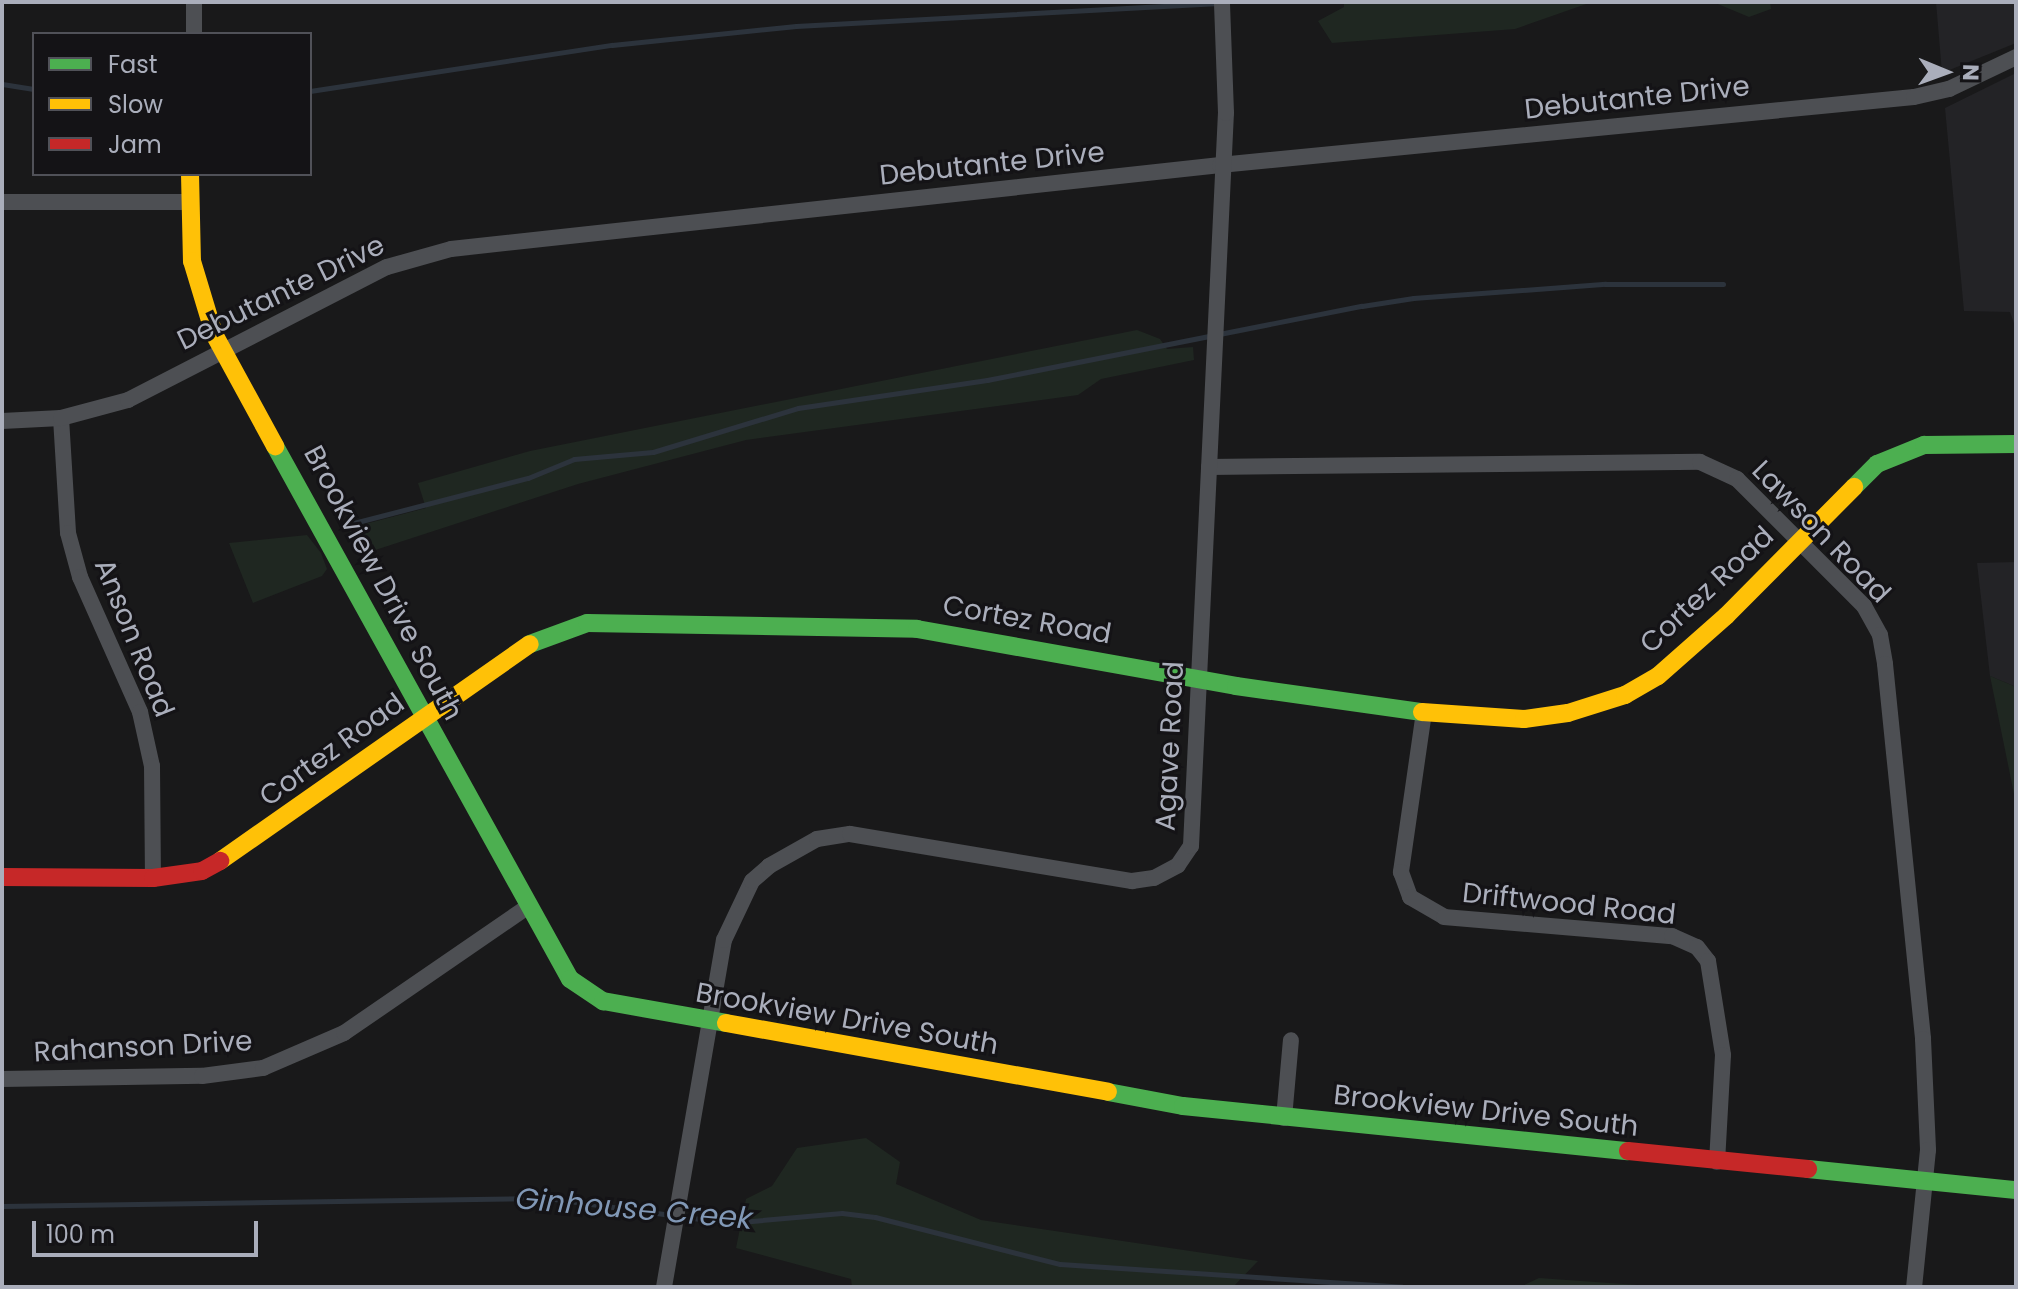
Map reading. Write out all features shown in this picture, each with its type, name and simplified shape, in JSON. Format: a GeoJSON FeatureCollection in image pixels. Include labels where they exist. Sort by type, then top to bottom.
{"type":"FeatureCollection","features":[{"type":"Feature","properties":{"kind":"street"},"geometry":{"type":"LineString","coordinates":[[194,2],[194,32]]}},
{"type":"Feature","properties":{"kind":"street","name":"Agave Road"},"geometry":{"type":"LineString","coordinates":[[664,1287],[724,940],[752,881],[788,852],[817,839],[850,834],[1132,881],[1154,878],[1178,865],[1191,846],[1196,822],[1220,165],[1226,113],[1222,2]]}},
{"type":"Feature","properties":{"kind":"street","name":"Debutante Drive"},"geometry":{"type":"LineString","coordinates":[[2,421],[61,418],[128,400],[387,267],[451,249],[1220,165],[1914,97],[1949,89],[2016,57]]}},
{"type":"Feature","properties":{"kind":"street","name":"Brookview Drive South"},"geometry":{"type":"LineString","coordinates":[[190,176],[189,202],[198,292],[205,316],[527,907],[570,979],[592,994],[708,1023],[1183,1106],[2016,1190]]}},
{"type":"Feature","properties":{"kind":"street"},"geometry":{"type":"LineString","coordinates":[[2,202],[189,202]]}},
{"type":"Feature","properties":{"kind":"street","name":"Anson Road"},"geometry":{"type":"LineString","coordinates":[[61,418],[68,533],[80,577],[140,712],[152,766],[153,878]]}},
{"type":"Feature","properties":{"kind":"street","name":"Cortez Road"},"geometry":{"type":"LineString","coordinates":[[2,877],[153,878],[202,871],[228,857],[554,632],[612,621],[917,629],[1424,712],[1524,719],[1568,713],[1625,695],[1698,643],[1800,542],[1850,487],[1898,453],[1924,445],[2016,444]]}},
{"type":"Feature","properties":{"kind":"street","name":"Lawson Road"},"geometry":{"type":"LineString","coordinates":[[1209,467],[1700,462],[1737,479],[1864,606],[1880,635],[1929,1114],[1914,1287]]}},
{"type":"Feature","properties":{"kind":"street","name":"Driftwood Road"},"geometry":{"type":"LineString","coordinates":[[1424,712],[1401,872],[1410,897],[1444,917],[1672,936],[1697,947],[1708,961],[1723,1055],[1717,1162]]}},
{"type":"Feature","properties":{"kind":"street","name":"Rahanson Drive"},"geometry":{"type":"LineString","coordinates":[[2,1079],[202,1076],[263,1068],[344,1033],[527,907]]}},
{"type":"Feature","properties":{"kind":"street"},"geometry":{"type":"LineString","coordinates":[[1284,1118],[1291,1040]]}},
{"type":"Feature","properties":{"kind":"shaded area"},"geometry":{"type":"Polygon","coordinates":[[[1344,2],[1592,2],[1515,29],[1332,43],[1318,21],[1344,7],[1344,2]]]}},
{"type":"Feature","properties":{"kind":"shaded area"},"geometry":{"type":"Polygon","coordinates":[[[1713,2],[1770,2],[1771,9],[1749,17],[1713,2]]]}},
{"type":"Feature","properties":{"kind":"shaded area"},"geometry":{"type":"Polygon","coordinates":[[[1936,2],[2016,2],[2016,43],[1942,73],[1936,2]]]}},
{"type":"Feature","properties":{"kind":"shaded area"},"geometry":{"type":"Polygon","coordinates":[[[2016,73],[2016,329],[2010,312],[1964,311],[1945,108],[2016,73]]]}},
{"type":"Feature","properties":{"kind":"shaded area"},"geometry":{"type":"Polygon","coordinates":[[[1137,330],[1160,339],[1167,349],[1193,347],[1194,360],[1101,379],[1078,395],[746,440],[578,484],[360,555],[349,537],[350,528],[426,508],[418,483],[530,451],[1137,330]]]}},
{"type":"Feature","properties":{"kind":"shaded area"},"geometry":{"type":"Polygon","coordinates":[[[307,535],[321,553],[327,569],[322,576],[253,603],[229,543],[307,535]]]}},
{"type":"Feature","properties":{"kind":"shaded area"},"geometry":{"type":"Polygon","coordinates":[[[2016,562],[2016,687],[1990,676],[1977,563],[2016,562]]]}},
{"type":"Feature","properties":{"kind":"shaded area"},"geometry":{"type":"Polygon","coordinates":[[[1990,676],[2016,687],[2016,804],[1990,676]]]}},
{"type":"Feature","properties":{"kind":"shaded area"},"geometry":{"type":"Polygon","coordinates":[[[866,1138],[900,1162],[896,1184],[981,1220],[1258,1261],[1233,1287],[852,1287],[851,1279],[736,1248],[746,1199],[772,1186],[797,1148],[866,1138]]]}},
{"type":"Feature","properties":{"kind":"shaded area"},"geometry":{"type":"Polygon","coordinates":[[[1539,1278],[1666,1287],[1520,1287],[1539,1278]]]}},
{"type":"Feature","properties":{"kind":"waterway"},"geometry":{"type":"LineString","coordinates":[[312,91],[612,45],[796,26],[1214,3]]}},
{"type":"Feature","properties":{"kind":"waterway"},"geometry":{"type":"LineString","coordinates":[[2,84],[32,89]]}},
{"type":"Feature","properties":{"kind":"waterway"},"geometry":{"type":"LineString","coordinates":[[342,526],[528,478],[574,459],[653,452],[798,408],[987,380],[1362,306],[1413,298],[1605,284],[1723,284]]}},
{"type":"Feature","properties":{"kind":"waterway","name":"Ginhouse Creek"},"geometry":{"type":"LineString","coordinates":[[2,1206],[547,1198],[729,1223],[842,1213],[875,1217],[1060,1264],[1402,1287]]}},
{"type":"Feature","properties":{"kind":"traffic: fast"},"geometry":{"type":"LineString","coordinates":[[1854,487],[1877,464],[1924,445],[2016,444]]}},
{"type":"Feature","properties":{"kind":"traffic: fast"},"geometry":{"type":"LineString","coordinates":[[275,446],[570,979],[603,1001],[726,1023]]}},
{"type":"Feature","properties":{"kind":"traffic: fast"},"geometry":{"type":"LineString","coordinates":[[530,644],[587,623],[917,629],[1236,686],[1422,712]]}},
{"type":"Feature","properties":{"kind":"traffic: fast"},"geometry":{"type":"LineString","coordinates":[[1108,1092],[1183,1106],[1628,1151]]}},
{"type":"Feature","properties":{"kind":"traffic: fast"},"geometry":{"type":"LineString","coordinates":[[1808,1169],[2016,1190]]}},
{"type":"Feature","properties":{"kind":"traffic: slow"},"geometry":{"type":"LineString","coordinates":[[190,176],[192,261],[214,334],[275,446]]}},
{"type":"Feature","properties":{"kind":"traffic: slow"},"geometry":{"type":"LineString","coordinates":[[1422,712],[1524,719],[1568,713],[1625,695],[1658,676],[1726,616],[1854,487]]}},
{"type":"Feature","properties":{"kind":"traffic: slow"},"geometry":{"type":"LineString","coordinates":[[220,861],[530,644]]}},
{"type":"Feature","properties":{"kind":"traffic: slow"},"geometry":{"type":"LineString","coordinates":[[726,1023],[1108,1092]]}},
{"type":"Feature","properties":{"kind":"traffic: jam"},"geometry":{"type":"LineString","coordinates":[[2,877],[153,878],[202,871],[220,861]]}},
{"type":"Feature","properties":{"kind":"traffic: jam"},"geometry":{"type":"LineString","coordinates":[[1628,1151],[1808,1169]]}}]}
